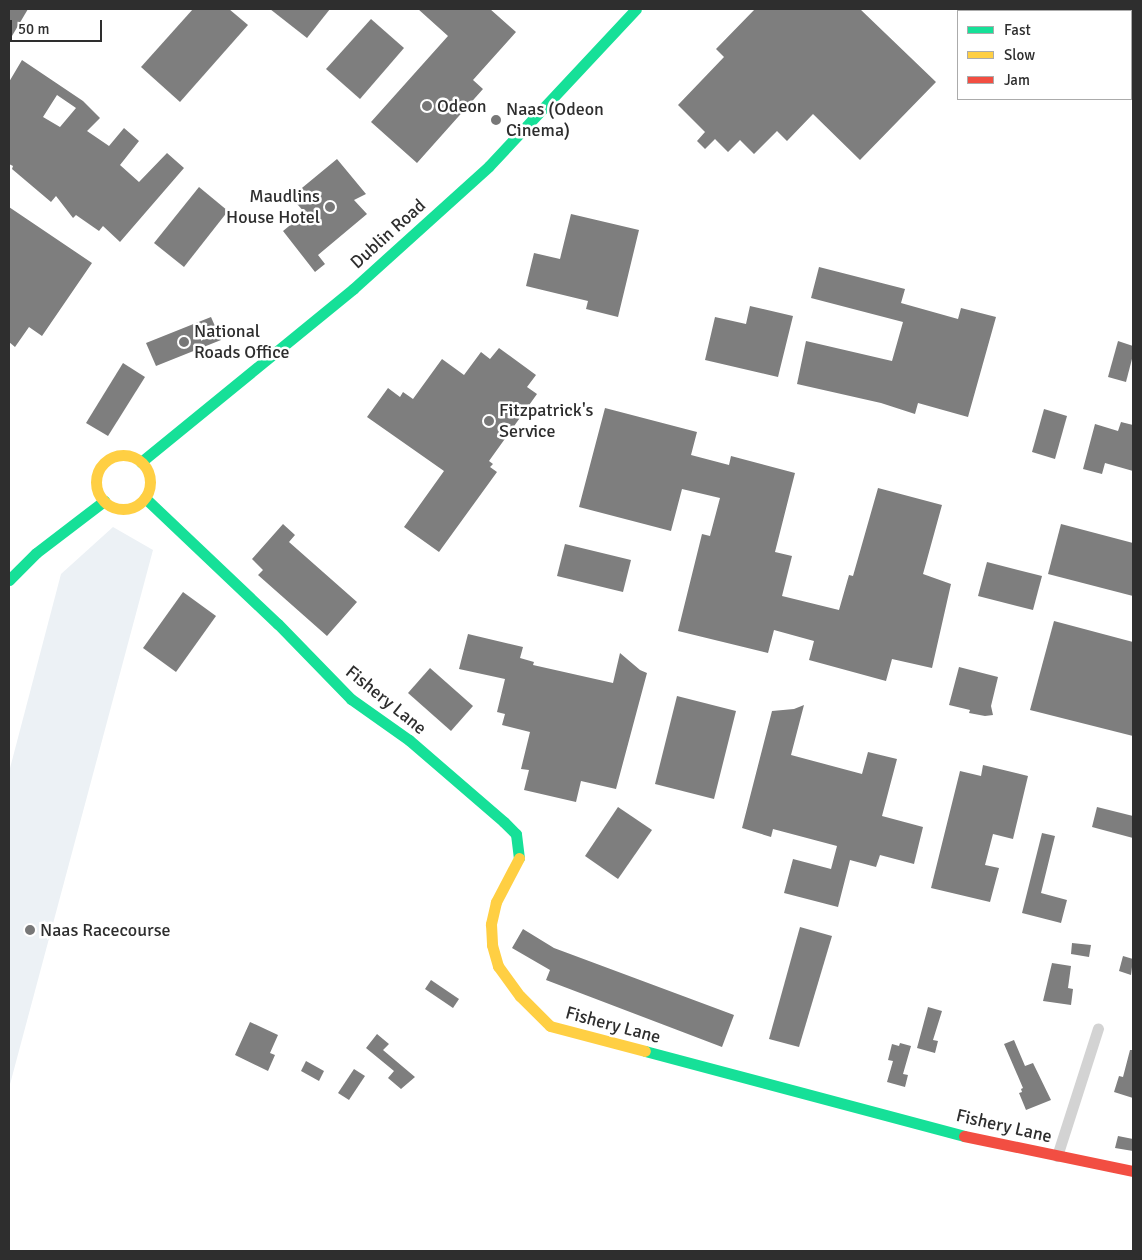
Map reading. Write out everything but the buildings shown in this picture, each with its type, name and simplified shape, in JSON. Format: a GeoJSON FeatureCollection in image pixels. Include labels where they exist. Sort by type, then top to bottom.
{"type":"FeatureCollection","features":[{"type":"Feature","properties":{"kind":"street","name":"Dublin Road"},"geometry":{"type":"LineString","coordinates":[[141,462],[353,289],[489,166],[636,9]]}},
{"type":"Feature","properties":{"kind":"street"},"geometry":{"type":"LineString","coordinates":[[116,456],[124,456],[141,462],[150,478],[150,488],[145,498],[129,509],[116,508],[104,501],[96,484],[98,472],[104,464],[116,456]]}},
{"type":"Feature","properties":{"kind":"street","name":"Fishery Lane"},"geometry":{"type":"LineString","coordinates":[[145,498],[278,624],[351,699],[409,740],[516,834],[519,858],[496,902],[491,924],[492,945],[498,966],[520,996],[550,1026],[958,1135],[1133,1171]]}},
{"type":"Feature","properties":{"kind":"street"},"geometry":{"type":"LineString","coordinates":[[9,580],[36,553],[104,501]]}},
{"type":"Feature","properties":{"kind":"street"},"geometry":{"type":"LineString","coordinates":[[1057,1156],[1098,1028]]}},
{"type":"Feature","properties":{"kind":"shaded area","name":"Naas Racecourse"},"geometry":{"type":"Polygon","coordinates":[[[113,527],[153,550],[9,1088],[9,772],[61,574],[113,527]]]}},
{"type":"Feature","properties":{"kind":"traffic: fast"},"geometry":{"type":"LineString","coordinates":[[141,462],[353,289],[489,166],[636,9]]}},
{"type":"Feature","properties":{"kind":"traffic: fast"},"geometry":{"type":"LineString","coordinates":[[145,498],[278,624],[351,699],[409,740],[504,822],[516,834],[519,858]]}},
{"type":"Feature","properties":{"kind":"traffic: fast"},"geometry":{"type":"LineString","coordinates":[[9,580],[36,553],[104,501]]}},
{"type":"Feature","properties":{"kind":"traffic: fast"},"geometry":{"type":"LineString","coordinates":[[645,1051],[964,1136]]}},
{"type":"Feature","properties":{"kind":"traffic: slow"},"geometry":{"type":"LineString","coordinates":[[123,455],[133,457],[142,463],[148,472],[150,482],[148,492],[142,501],[133,507],[123,509],[113,507],[104,501],[98,492],[96,482],[98,472],[104,463],[113,457],[123,455]]}},
{"type":"Feature","properties":{"kind":"traffic: slow"},"geometry":{"type":"LineString","coordinates":[[519,858],[496,902],[491,924],[492,945],[498,966],[520,996],[550,1026],[645,1051]]}},
{"type":"Feature","properties":{"kind":"traffic: jam"},"geometry":{"type":"LineString","coordinates":[[964,1136],[1133,1171]]}},
{"type":"Feature","properties":{"kind":"place","name":"Odeon"},"geometry":{"type":"Point","coordinates":[427,106]}},
{"type":"Feature","properties":{"kind":"place","name":"Naas (Odeon Cinema)"},"geometry":{"type":"Point","coordinates":[496,120]}},
{"type":"Feature","properties":{"kind":"place","name":"Maudlins House Hotel"},"geometry":{"type":"Point","coordinates":[330,207]}},
{"type":"Feature","properties":{"kind":"place","name":"National Roads Office"},"geometry":{"type":"Point","coordinates":[184,342]}},
{"type":"Feature","properties":{"kind":"place","name":"Fitzpatrick's Service"},"geometry":{"type":"Point","coordinates":[489,421]}},
{"type":"Feature","properties":{"kind":"place","name":"Naas Racecourse"},"geometry":{"type":"Point","coordinates":[30,930]}}]}
